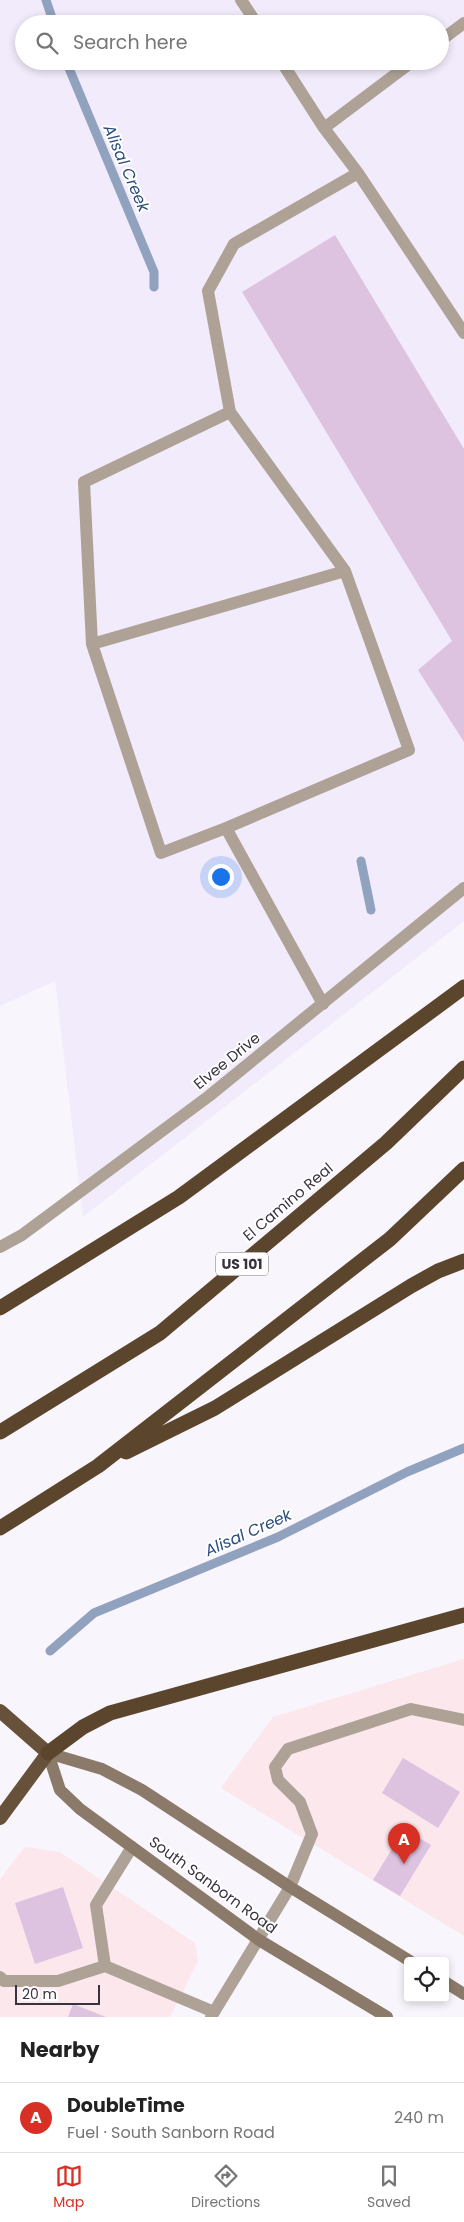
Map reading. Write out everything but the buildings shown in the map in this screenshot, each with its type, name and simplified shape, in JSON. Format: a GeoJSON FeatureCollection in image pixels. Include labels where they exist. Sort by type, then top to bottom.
{"type":"FeatureCollection","features":[{"type":"Feature","properties":{"kind":"highway"},"geometry":{"type":"LineString","coordinates":[[0,1308],[179,1196],[464,987]]}},
{"type":"Feature","properties":{"kind":"highway","name":"El Camino Real"},"geometry":{"type":"LineString","coordinates":[[0,1432],[160,1333],[386,1143],[464,1068]]}},
{"type":"Feature","properties":{"kind":"highway"},"geometry":{"type":"LineString","coordinates":[[0,1528],[98,1466],[390,1239],[464,1169]]}},
{"type":"Feature","properties":{"kind":"highway"},"geometry":{"type":"LineString","coordinates":[[98,1466],[216,1408],[411,1286],[438,1271],[464,1261]]}},
{"type":"Feature","properties":{"kind":"highway"},"geometry":{"type":"LineString","coordinates":[[0,1818],[48,1753],[83,1727],[110,1713],[464,1614]]}},
{"type":"Feature","properties":{"kind":"highway"},"geometry":{"type":"LineString","coordinates":[[0,1711],[48,1753]]}},
{"type":"Feature","properties":{"kind":"main road","name":"South Sanborn Road"},"geometry":{"type":"LineString","coordinates":[[48,1753],[60,1790],[80,1809],[259,1940],[387,2017]]}},
{"type":"Feature","properties":{"kind":"main road"},"geometry":{"type":"LineString","coordinates":[[48,1753],[102,1769],[142,1790],[290,1887],[404,1957]]}},
{"type":"Feature","properties":{"kind":"main road"},"geometry":{"type":"LineString","coordinates":[[449,1985],[464,1994]]}},
{"type":"Feature","properties":{"kind":"street"},"geometry":{"type":"LineString","coordinates":[[241,0],[251,15]]}},
{"type":"Feature","properties":{"kind":"street"},"geometry":{"type":"LineString","coordinates":[[449,34],[464,23]]}},
{"type":"Feature","properties":{"kind":"street"},"geometry":{"type":"LineString","coordinates":[[287,70],[324,128],[358,173],[464,333]]}},
{"type":"Feature","properties":{"kind":"street"},"geometry":{"type":"LineString","coordinates":[[324,128],[401,70]]}},
{"type":"Feature","properties":{"kind":"street"},"geometry":{"type":"LineString","coordinates":[[230,412],[84,482],[92,644],[161,853],[226,828],[408,750],[345,571],[230,412],[208,291],[234,244],[358,173]]}},
{"type":"Feature","properties":{"kind":"street"},"geometry":{"type":"LineString","coordinates":[[92,644],[345,571]]}},
{"type":"Feature","properties":{"kind":"street"},"geometry":{"type":"LineString","coordinates":[[226,828],[323,1004]]}},
{"type":"Feature","properties":{"kind":"street","name":"Elvee Drive"},"geometry":{"type":"LineString","coordinates":[[0,1247],[22,1235],[210,1096],[464,888]]}},
{"type":"Feature","properties":{"kind":"street"},"geometry":{"type":"LineString","coordinates":[[0,1977],[4,1980],[58,1981],[106,1966],[212,2015],[290,1887],[312,1834],[300,1802],[278,1780],[275,1767],[288,1749],[411,1709],[464,1720]]}},
{"type":"Feature","properties":{"kind":"street"},"geometry":{"type":"LineString","coordinates":[[106,1966],[96,1905],[132,1847]]}},
{"type":"Feature","properties":{"kind":"shaded area"},"geometry":{"type":"Polygon","coordinates":[[[0,0],[464,0],[464,921],[83,1217],[55,981],[0,1006],[0,0]]]}},
{"type":"Feature","properties":{"kind":"shaded area"},"geometry":{"type":"Polygon","coordinates":[[[464,1659],[464,1936],[221,1788],[273,1717],[464,1659]]]}},
{"type":"Feature","properties":{"kind":"shaded area"},"geometry":{"type":"Polygon","coordinates":[[[25,1847],[60,1852],[195,1943],[198,1961],[170,2017],[0,2017],[0,1879],[25,1847]]]}},
{"type":"Feature","properties":{"kind":"waterway","name":"Alisal Creek"},"geometry":{"type":"LineString","coordinates":[[46,0],[51,15]]}},
{"type":"Feature","properties":{"kind":"waterway","name":"Alisal Creek"},"geometry":{"type":"LineString","coordinates":[[70,70],[154,272],[154,287]]}},
{"type":"Feature","properties":{"kind":"waterway","name":"Alisal Creek"},"geometry":{"type":"LineString","coordinates":[[361,861],[371,910]]}},
{"type":"Feature","properties":{"kind":"waterway","name":"Alisal Creek"},"geometry":{"type":"LineString","coordinates":[[50,1651],[94,1613],[278,1537],[407,1472],[464,1448]]}},
{"type":"Feature","properties":{"kind":"place","name":"DoubleTime"},"geometry":{"type":"Point","coordinates":[404,1864]}}]}
